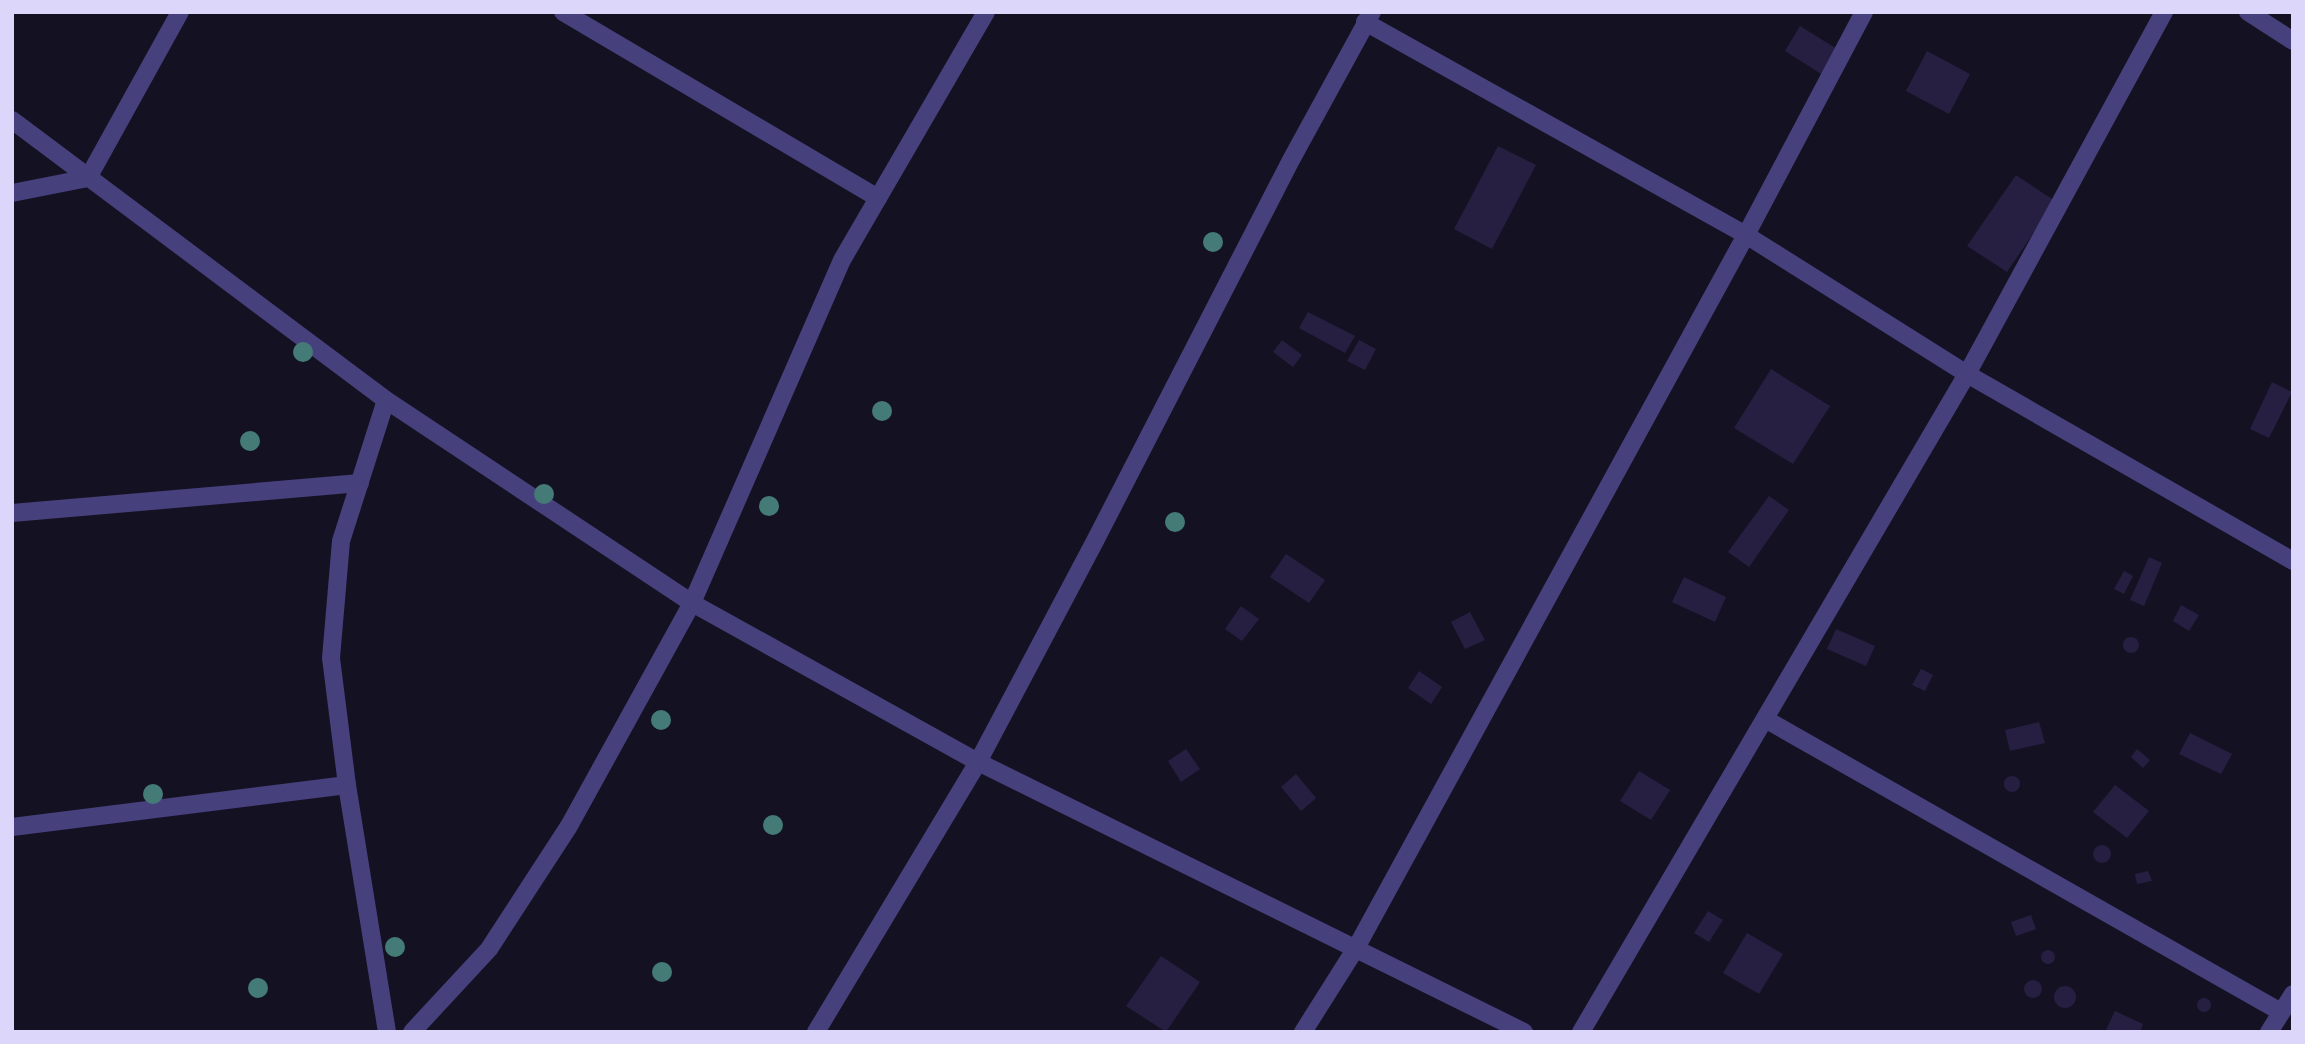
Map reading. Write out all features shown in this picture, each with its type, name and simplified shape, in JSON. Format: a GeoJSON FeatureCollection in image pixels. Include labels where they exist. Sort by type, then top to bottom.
{"type":"FeatureCollection","features":[{"type":"Feature","properties":{"kind":"street"},"geometry":{"type":"LineString","coordinates":[[12,193],[88,178],[180,12]]}},
{"type":"Feature","properties":{"kind":"street"},"geometry":{"type":"LineString","coordinates":[[563,12],[878,198]]}},
{"type":"Feature","properties":{"kind":"street"},"geometry":{"type":"LineString","coordinates":[[412,1032],[489,949],[569,826],[692,603],[842,260],[985,12]]}},
{"type":"Feature","properties":{"kind":"street"},"geometry":{"type":"LineString","coordinates":[[1303,1032],[1356,948],[1864,12]]}},
{"type":"Feature","properties":{"kind":"street"},"geometry":{"type":"LineString","coordinates":[[1581,1032],[1967,374],[2164,12]]}},
{"type":"Feature","properties":{"kind":"street"},"geometry":{"type":"LineString","coordinates":[[2248,12],[2293,41]]}},
{"type":"Feature","properties":{"kind":"street"},"geometry":{"type":"LineString","coordinates":[[816,1032],[978,762],[1096,541],[1291,160],[1369,17],[1745,235],[1967,374],[2293,561]]}},
{"type":"Feature","properties":{"kind":"street"},"geometry":{"type":"LineString","coordinates":[[12,120],[386,400],[692,603],[978,762],[1524,1032]]}},
{"type":"Feature","properties":{"kind":"street"},"geometry":{"type":"LineString","coordinates":[[386,400],[341,541],[331,658],[347,785],[387,1032]]}},
{"type":"Feature","properties":{"kind":"street"},"geometry":{"type":"LineString","coordinates":[[12,513],[360,483]]}},
{"type":"Feature","properties":{"kind":"street"},"geometry":{"type":"LineString","coordinates":[[1765,719],[2281,1012]]}},
{"type":"Feature","properties":{"kind":"street"},"geometry":{"type":"LineString","coordinates":[[12,827],[347,785]]}},
{"type":"Feature","properties":{"kind":"street"},"geometry":{"type":"LineString","coordinates":[[2269,1032],[2293,994]]}},
{"type":"Feature","properties":{"kind":"building"},"geometry":{"type":"Polygon","coordinates":[[[1800,26],[1837,49],[1821,74],[1785,51],[1800,26]]]}},
{"type":"Feature","properties":{"kind":"building"},"geometry":{"type":"Polygon","coordinates":[[[1927,51],[1970,74],[1949,114],[1906,91],[1927,51]]]}},
{"type":"Feature","properties":{"kind":"building"},"geometry":{"type":"Polygon","coordinates":[[[1498,146],[1536,165],[1492,249],[1454,229],[1498,146]]]}},
{"type":"Feature","properties":{"kind":"building"},"geometry":{"type":"Polygon","coordinates":[[[2016,175],[2055,201],[2007,272],[1967,246],[2016,175]]]}},
{"type":"Feature","properties":{"kind":"building"},"geometry":{"type":"Polygon","coordinates":[[[1308,312],[1355,336],[1345,353],[1299,328],[1308,312]]]}},
{"type":"Feature","properties":{"kind":"building"},"geometry":{"type":"Polygon","coordinates":[[[1282,340],[1302,355],[1293,367],[1273,352],[1282,340]]]}},
{"type":"Feature","properties":{"kind":"building"},"geometry":{"type":"Polygon","coordinates":[[[1359,340],[1376,349],[1365,370],[1347,361],[1359,340]]]}},
{"type":"Feature","properties":{"kind":"building"},"geometry":{"type":"Polygon","coordinates":[[[1771,369],[1830,406],[1793,464],[1734,428],[1771,369]]]}},
{"type":"Feature","properties":{"kind":"building"},"geometry":{"type":"Polygon","coordinates":[[[2272,382],[2292,392],[2269,438],[2250,429],[2272,382]]]}},
{"type":"Feature","properties":{"kind":"building"},"geometry":{"type":"Polygon","coordinates":[[[1769,496],[1789,510],[1749,567],[1728,552],[1769,496]]]}},
{"type":"Feature","properties":{"kind":"building"},"geometry":{"type":"Polygon","coordinates":[[[1286,554],[1325,580],[1309,603],[1270,577],[1286,554]]]}},
{"type":"Feature","properties":{"kind":"building"},"geometry":{"type":"Polygon","coordinates":[[[2149,557],[2162,563],[2144,606],[2130,600],[2149,557]]]}},
{"type":"Feature","properties":{"kind":"building"},"geometry":{"type":"Polygon","coordinates":[[[2124,571],[2133,576],[2124,594],[2114,589],[2124,571]]]}},
{"type":"Feature","properties":{"kind":"building"},"geometry":{"type":"Polygon","coordinates":[[[1684,577],[1726,597],[1715,622],[1672,602],[1684,577]]]}},
{"type":"Feature","properties":{"kind":"building"},"geometry":{"type":"Polygon","coordinates":[[[2181,605],[2199,615],[2189,631],[2173,621],[2181,605]]]}},
{"type":"Feature","properties":{"kind":"building"},"geometry":{"type":"Polygon","coordinates":[[[1241,606],[1259,619],[1242,641],[1225,629],[1241,606]]]}},
{"type":"Feature","properties":{"kind":"building"},"geometry":{"type":"Polygon","coordinates":[[[1470,612],[1485,640],[1465,649],[1451,622],[1470,612]]]}},
{"type":"Feature","properties":{"kind":"building"},"geometry":{"type":"Polygon","coordinates":[[[1836,629],[1875,646],[1866,666],[1827,649],[1836,629]]]}},
{"type":"Feature","properties":{"kind":"building"},"geometry":{"type":"Polygon","coordinates":[[[2131,637],[2139,645],[2131,653],[2123,645],[2131,637]]]}},
{"type":"Feature","properties":{"kind":"building"},"geometry":{"type":"Polygon","coordinates":[[[1921,669],[1933,675],[1925,691],[1912,685],[1921,669]]]}},
{"type":"Feature","properties":{"kind":"building"},"geometry":{"type":"Polygon","coordinates":[[[1419,671],[1442,687],[1431,704],[1408,688],[1419,671]]]}},
{"type":"Feature","properties":{"kind":"building"},"geometry":{"type":"Polygon","coordinates":[[[2039,722],[2045,743],[2010,751],[2005,730],[2039,722]]]}},
{"type":"Feature","properties":{"kind":"building"},"geometry":{"type":"Polygon","coordinates":[[[2190,733],[2232,754],[2221,774],[2179,754],[2190,733]]]}},
{"type":"Feature","properties":{"kind":"building"},"geometry":{"type":"Polygon","coordinates":[[[1186,749],[1200,769],[1181,782],[1168,761],[1186,749]]]}},
{"type":"Feature","properties":{"kind":"building"},"geometry":{"type":"Polygon","coordinates":[[[2137,749],[2150,760],[2143,768],[2131,757],[2137,749]]]}},
{"type":"Feature","properties":{"kind":"building"},"geometry":{"type":"Polygon","coordinates":[[[1639,771],[1670,790],[1651,820],[1620,801],[1639,771]]]}},
{"type":"Feature","properties":{"kind":"building"},"geometry":{"type":"Polygon","coordinates":[[[1296,774],[1316,798],[1301,811],[1281,787],[1296,774]]]}},
{"type":"Feature","properties":{"kind":"building"},"geometry":{"type":"Polygon","coordinates":[[[2012,776],[2020,784],[2012,792],[2004,784],[2012,776]]]}},
{"type":"Feature","properties":{"kind":"building"},"geometry":{"type":"Polygon","coordinates":[[[2115,785],[2149,811],[2127,838],[2093,812],[2115,785]]]}},
{"type":"Feature","properties":{"kind":"building"},"geometry":{"type":"Polygon","coordinates":[[[2102,845],[2108,848],[2111,854],[2108,860],[2102,863],[2096,860],[2093,854],[2096,848],[2102,845]]]}},
{"type":"Feature","properties":{"kind":"building"},"geometry":{"type":"Polygon","coordinates":[[[2148,871],[2152,881],[2137,884],[2135,874],[2148,871]]]}},
{"type":"Feature","properties":{"kind":"building"},"geometry":{"type":"Polygon","coordinates":[[[1708,911],[1723,920],[1709,942],[1694,933],[1708,911]]]}},
{"type":"Feature","properties":{"kind":"building"},"geometry":{"type":"Polygon","coordinates":[[[2031,915],[2036,929],[2016,936],[2011,922],[2031,915]]]}},
{"type":"Feature","properties":{"kind":"building"},"geometry":{"type":"Polygon","coordinates":[[[1747,933],[1783,954],[1759,994],[1723,973],[1747,933]]]}},
{"type":"Feature","properties":{"kind":"building"},"geometry":{"type":"Polygon","coordinates":[[[2045,950],[2051,950],[2055,957],[2051,964],[2045,964],[2041,960],[2041,954],[2045,950]]]}},
{"type":"Feature","properties":{"kind":"building"},"geometry":{"type":"Polygon","coordinates":[[[1161,956],[1200,982],[1166,1032],[1126,1006],[1161,956]]]}},
{"type":"Feature","properties":{"kind":"building"},"geometry":{"type":"Polygon","coordinates":[[[2033,980],[2039,983],[2042,989],[2039,995],[2033,998],[2027,995],[2024,989],[2027,983],[2033,980]]]}},
{"type":"Feature","properties":{"kind":"building"},"geometry":{"type":"Polygon","coordinates":[[[2065,986],[2073,989],[2076,997],[2073,1005],[2065,1008],[2057,1005],[2054,997],[2057,989],[2065,986]]]}},
{"type":"Feature","properties":{"kind":"building"},"geometry":{"type":"Polygon","coordinates":[[[2201,998],[2207,998],[2211,1005],[2207,1012],[2201,1012],[2197,1008],[2197,1002],[2201,998]]]}},
{"type":"Feature","properties":{"kind":"building"},"geometry":{"type":"Polygon","coordinates":[[[2115,1011],[2143,1024],[2140,1032],[2105,1032],[2115,1011]]]}}]}
